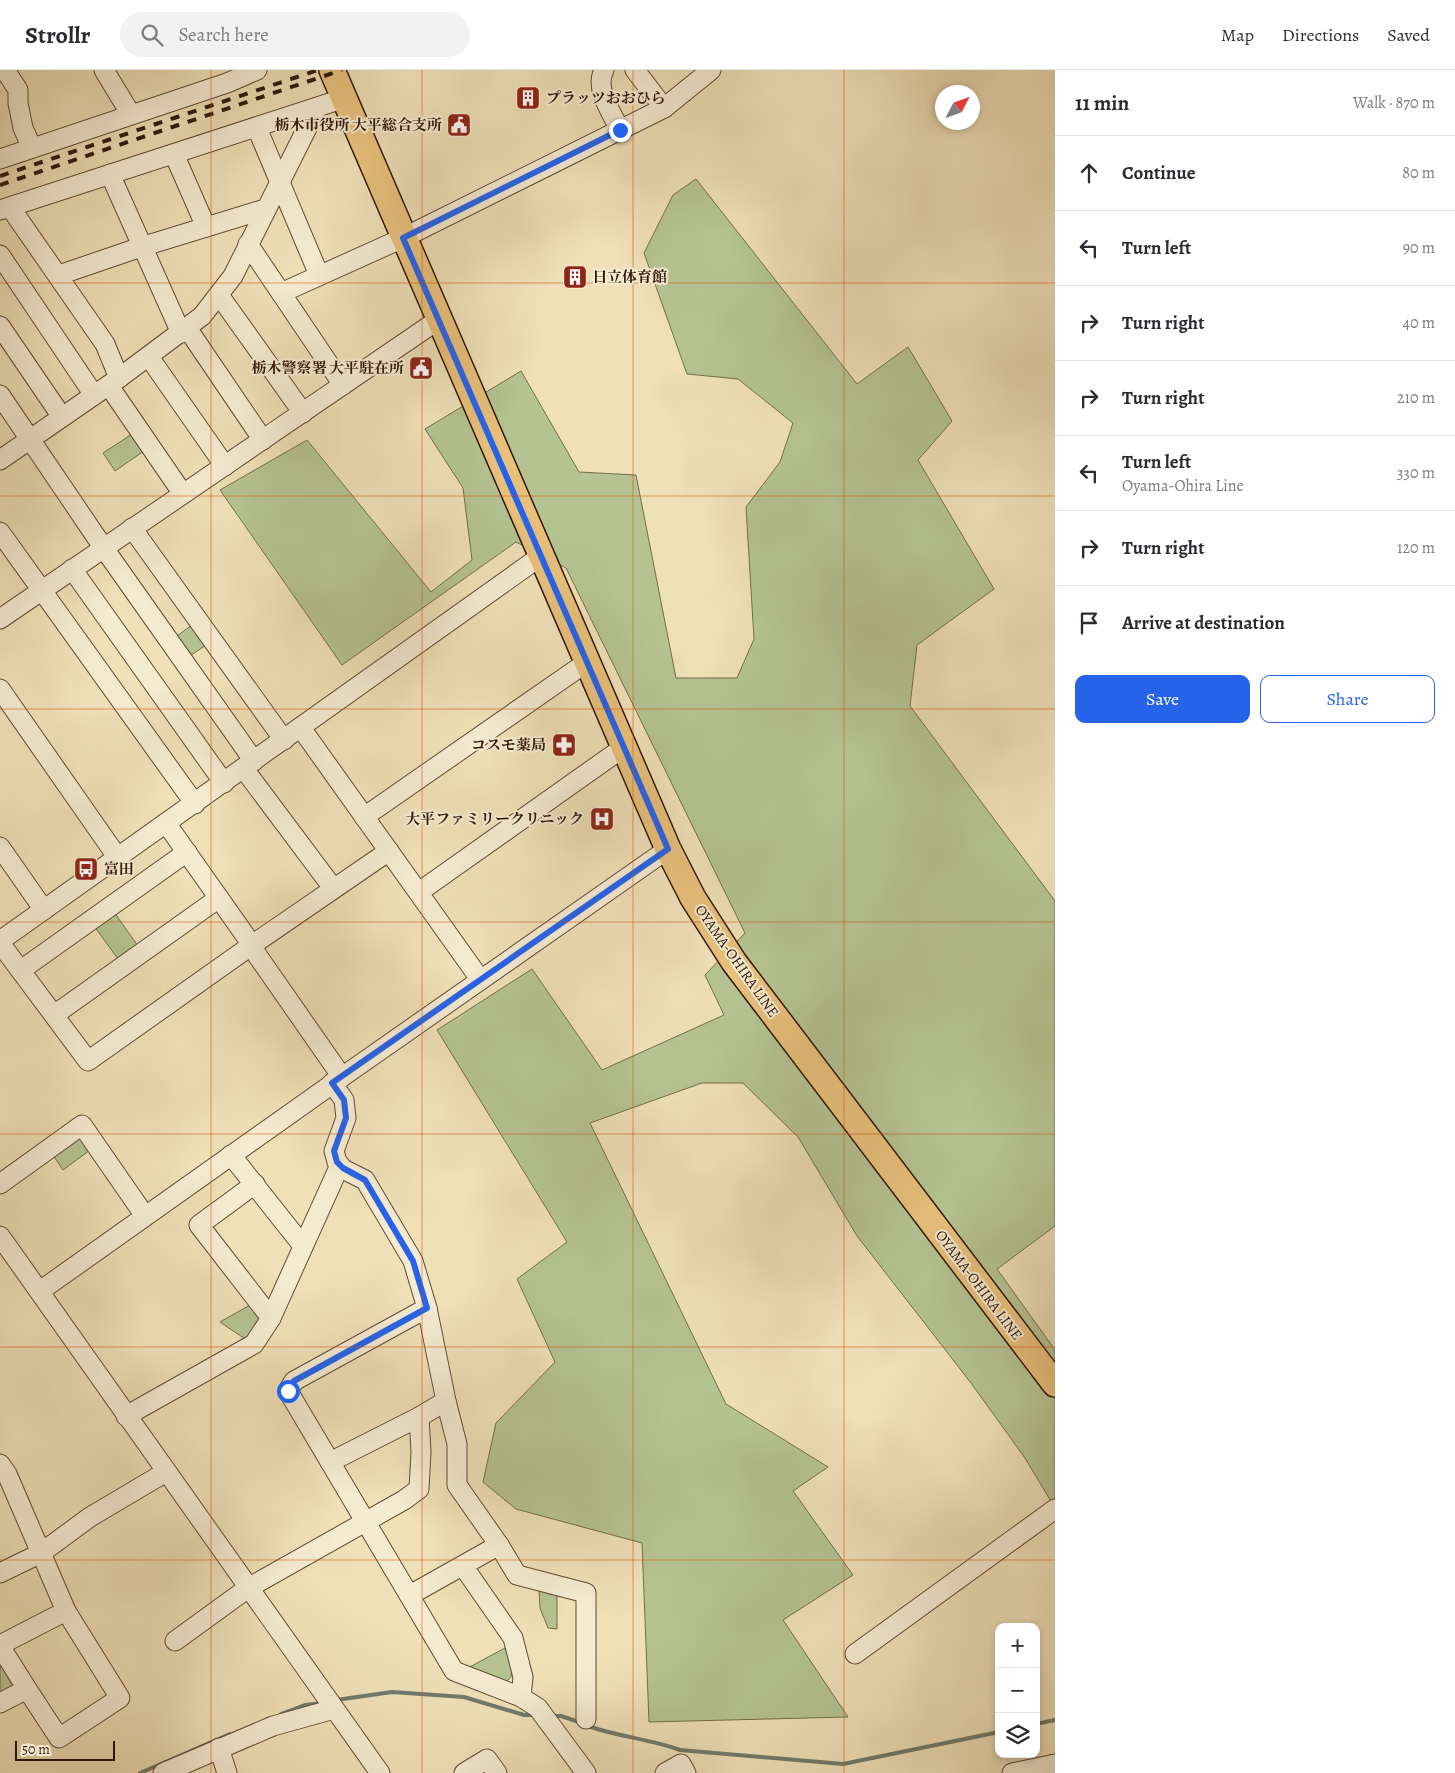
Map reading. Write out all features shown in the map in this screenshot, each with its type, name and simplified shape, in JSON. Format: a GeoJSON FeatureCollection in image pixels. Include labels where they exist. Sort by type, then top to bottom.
{"type":"FeatureCollection","features":[{"type":"Feature","properties":{"kind":"main road","name":"OYAMA-OHIRA LINE"},"geometry":{"type":"LineString","coordinates":[[332,70],[438,320],[668,849],[692,898],[734,962],[1055,1384]]}},
{"type":"Feature","properties":{"kind":"street"},"geometry":{"type":"LineString","coordinates":[[5,70],[18,90],[18,103],[23,128],[32,148]]}},
{"type":"Feature","properties":{"kind":"street"},"geometry":{"type":"LineString","coordinates":[[104,70],[130,113]]}},
{"type":"Feature","properties":{"kind":"street"},"geometry":{"type":"LineString","coordinates":[[0,159],[130,113],[223,76],[257,70]]}},
{"type":"Feature","properties":{"kind":"street"},"geometry":{"type":"LineString","coordinates":[[604,70],[600,78],[602,90],[620,130]]}},
{"type":"Feature","properties":{"kind":"street"},"geometry":{"type":"LineString","coordinates":[[635,70],[664,108]]}},
{"type":"Feature","properties":{"kind":"street"},"geometry":{"type":"LineString","coordinates":[[281,293],[403,238],[664,108],[711,70]]}},
{"type":"Feature","properties":{"kind":"street"},"geometry":{"type":"LineString","coordinates":[[107,386],[105,344],[58,276],[5,208],[345,98]]}},
{"type":"Feature","properties":{"kind":"street"},"geometry":{"type":"LineString","coordinates":[[0,460],[184,331],[220,295],[232,276],[317,108]]}},
{"type":"Feature","properties":{"kind":"street"},"geometry":{"type":"LineString","coordinates":[[257,128],[319,276]]}},
{"type":"Feature","properties":{"kind":"street"},"geometry":{"type":"LineString","coordinates":[[174,154],[206,227]]}},
{"type":"Feature","properties":{"kind":"street"},"geometry":{"type":"LineString","coordinates":[[110,174],[141,247],[184,331],[263,440]]}},
{"type":"Feature","properties":{"kind":"street"},"geometry":{"type":"LineString","coordinates":[[58,276],[141,247],[265,209]]}},
{"type":"Feature","properties":{"kind":"street"},"geometry":{"type":"LineString","coordinates":[[248,244],[343,386]]}},
{"type":"Feature","properties":{"kind":"street"},"geometry":{"type":"LineString","coordinates":[[0,255],[107,386],[183,494]]}},
{"type":"Feature","properties":{"kind":"street"},"geometry":{"type":"LineString","coordinates":[[220,295],[303,413]]}},
{"type":"Feature","properties":{"kind":"street"},"geometry":{"type":"LineString","coordinates":[[0,619],[438,320]]}},
{"type":"Feature","properties":{"kind":"street"},"geometry":{"type":"LineString","coordinates":[[0,326],[62,417]]}},
{"type":"Feature","properties":{"kind":"street"},"geometry":{"type":"LineString","coordinates":[[148,357],[225,466]]}},
{"type":"Feature","properties":{"kind":"street"},"geometry":{"type":"LineString","coordinates":[[0,395],[333,888]]}},
{"type":"Feature","properties":{"kind":"street"},"geometry":{"type":"LineString","coordinates":[[132,528],[284,740]]}},
{"type":"Feature","properties":{"kind":"street"},"geometry":{"type":"LineString","coordinates":[[0,532],[195,804]]}},
{"type":"Feature","properties":{"kind":"street"},"geometry":{"type":"LineString","coordinates":[[389,851],[333,888],[88,1061],[0,942],[541,556]]}},
{"type":"Feature","properties":{"kind":"street"},"geometry":{"type":"LineString","coordinates":[[72,569],[224,782]]}},
{"type":"Feature","properties":{"kind":"street"},"geometry":{"type":"LineString","coordinates":[[364,817],[587,662]]}},
{"type":"Feature","properties":{"kind":"street"},"geometry":{"type":"LineString","coordinates":[[0,689],[118,858]]}},
{"type":"Feature","properties":{"kind":"street"},"geometry":{"type":"LineString","coordinates":[[301,728],[480,979]]}},
{"type":"Feature","properties":{"kind":"street"},"geometry":{"type":"LineString","coordinates":[[419,892],[624,747]]}},
{"type":"Feature","properties":{"kind":"street"},"geometry":{"type":"LineString","coordinates":[[166,823],[252,945],[337,1080],[344,1100],[346,1118],[334,1151],[340,1165],[365,1180],[413,1261],[427,1308],[457,1444],[458,1485],[500,1545],[517,1574],[586,1593],[586,1719]]}},
{"type":"Feature","properties":{"kind":"street"},"geometry":{"type":"LineString","coordinates":[[0,848],[44,910]]}},
{"type":"Feature","properties":{"kind":"street"},"geometry":{"type":"LineString","coordinates":[[40,1291],[480,979],[668,849]]}},
{"type":"Feature","properties":{"kind":"street"},"geometry":{"type":"LineString","coordinates":[[21,970],[187,852]]}},
{"type":"Feature","properties":{"kind":"street"},"geometry":{"type":"LineString","coordinates":[[54,1015],[219,898]]}},
{"type":"Feature","properties":{"kind":"street"},"geometry":{"type":"LineString","coordinates":[[0,1184],[82,1125],[145,1216]]}},
{"type":"Feature","properties":{"kind":"street"},"geometry":{"type":"LineString","coordinates":[[232,1155],[303,1246]]}},
{"type":"Feature","properties":{"kind":"street"},"geometry":{"type":"LineString","coordinates":[[126,1416],[254,1344],[271,1318],[340,1165]]}},
{"type":"Feature","properties":{"kind":"street"},"geometry":{"type":"LineString","coordinates":[[255,1184],[199,1225],[271,1318]]}},
{"type":"Feature","properties":{"kind":"street"},"geometry":{"type":"LineString","coordinates":[[0,1236],[380,1773]]}},
{"type":"Feature","properties":{"kind":"street"},"geometry":{"type":"LineString","coordinates":[[427,1308],[294,1381],[288,1391],[454,1671],[522,1697],[538,1708],[586,1773]]}},
{"type":"Feature","properties":{"kind":"street"},"geometry":{"type":"LineString","coordinates":[[330,1462],[419,1417],[446,1401]]}},
{"type":"Feature","properties":{"kind":"street"},"geometry":{"type":"LineString","coordinates":[[175,1641],[248,1588],[404,1500],[419,1489],[421,1452],[419,1417]]}},
{"type":"Feature","properties":{"kind":"street"},"geometry":{"type":"LineString","coordinates":[[0,1464],[7,1474],[66,1612],[120,1698],[59,1738],[0,1646],[66,1612]]}},
{"type":"Feature","properties":{"kind":"street"},"geometry":{"type":"LineString","coordinates":[[0,1573],[41,1553],[90,1517],[166,1472]]}},
{"type":"Feature","properties":{"kind":"street"},"geometry":{"type":"LineString","coordinates":[[854,1654],[1055,1509]]}},
{"type":"Feature","properties":{"kind":"street"},"geometry":{"type":"LineString","coordinates":[[410,1595],[500,1545]]}},
{"type":"Feature","properties":{"kind":"street"},"geometry":{"type":"LineString","coordinates":[[463,1566],[513,1638],[522,1677],[522,1697]]}},
{"type":"Feature","properties":{"kind":"street"},"geometry":{"type":"LineString","coordinates":[[0,1703],[27,1689]]}},
{"type":"Feature","properties":{"kind":"street"},"geometry":{"type":"LineString","coordinates":[[163,1773],[273,1726],[334,1709]]}},
{"type":"Feature","properties":{"kind":"street"},"geometry":{"type":"LineString","coordinates":[[219,1748],[227,1773]]}},
{"type":"Feature","properties":{"kind":"street"},"geometry":{"type":"LineString","coordinates":[[464,1773],[487,1759],[498,1773]]}},
{"type":"Feature","properties":{"kind":"street"},"geometry":{"type":"LineString","coordinates":[[665,1773],[680,1764],[686,1773]]}},
{"type":"Feature","properties":{"kind":"street"},"geometry":{"type":"LineString","coordinates":[[1012,1773],[1055,1764]]}},
{"type":"Feature","properties":{"kind":"green space"},"geometry":{"type":"Polygon","coordinates":[[[696,179],[857,384],[908,347],[952,421],[918,460],[994,589],[917,645],[910,706],[1055,901],[1055,1226],[997,1269],[1055,1350],[1055,1508],[1025,1458],[971,1383],[857,1236],[798,1137],[743,1083],[702,1083],[590,1123],[726,1404],[828,1467],[793,1491],[853,1575],[783,1620],[848,1717],[649,1722],[642,1543],[516,1509],[483,1482],[496,1423],[555,1362],[517,1279],[567,1242],[437,1030],[532,969],[602,1070],[724,1015],[705,975],[745,933],[566,568],[516,542],[342,665],[220,490],[307,440],[431,592],[472,560],[463,488],[425,429],[521,371],[579,472],[636,475],[676,678],[737,678],[754,639],[746,507],[780,462],[793,423],[738,379],[687,374],[644,253],[673,195],[696,179]]]}},
{"type":"Feature","properties":{"kind":"green space"},"geometry":{"type":"Polygon","coordinates":[[[132,434],[144,451],[115,471],[103,453],[132,434]]]}},
{"type":"Feature","properties":{"kind":"green space"},"geometry":{"type":"Polygon","coordinates":[[[192,625],[206,645],[187,658],[173,639],[192,625]]]}},
{"type":"Feature","properties":{"kind":"green space"},"geometry":{"type":"Polygon","coordinates":[[[114,912],[140,949],[121,963],[94,926],[114,912]]]}},
{"type":"Feature","properties":{"kind":"green space"},"geometry":{"type":"Polygon","coordinates":[[[79,1136],[90,1150],[63,1170],[53,1155],[79,1136]]]}},
{"type":"Feature","properties":{"kind":"green space"},"geometry":{"type":"Polygon","coordinates":[[[250,1305],[263,1323],[251,1343],[220,1322],[250,1305]]]}},
{"type":"Feature","properties":{"kind":"green space"},"geometry":{"type":"Polygon","coordinates":[[[539,1590],[557,1594],[557,1629],[548,1628],[540,1608],[539,1590]]]}},
{"type":"Feature","properties":{"kind":"green space"},"geometry":{"type":"Polygon","coordinates":[[[505,1648],[512,1668],[511,1677],[505,1683],[464,1670],[505,1648]]]}},
{"type":"Feature","properties":{"kind":"green space"},"geometry":{"type":"Polygon","coordinates":[[[0,1660],[15,1690],[0,1698],[0,1660]]]}},
{"type":"Feature","properties":{"kind":"waterway"},"geometry":{"type":"LineString","coordinates":[[336,1700],[392,1692],[464,1697],[524,1715],[536,1715]]}},
{"type":"Feature","properties":{"kind":"waterway"},"geometry":{"type":"LineString","coordinates":[[281,1714],[305,1705],[322,1703]]}},
{"type":"Feature","properties":{"kind":"waterway"},"geometry":{"type":"LineString","coordinates":[[550,1716],[561,1716],[582,1723]]}},
{"type":"Feature","properties":{"kind":"waterway"},"geometry":{"type":"LineString","coordinates":[[1040,1723],[1055,1720]]}},
{"type":"Feature","properties":{"kind":"waterway"},"geometry":{"type":"LineString","coordinates":[[588,1726],[680,1750],[843,1764],[995,1733]]}},
{"type":"Feature","properties":{"kind":"waterway"},"geometry":{"type":"LineString","coordinates":[[140,1773],[230,1734]]}},
{"type":"Feature","properties":{"kind":"railway"},"geometry":{"type":"LineString","coordinates":[[0,176],[318,70]]}},
{"type":"Feature","properties":{"kind":"railway"},"geometry":{"type":"LineString","coordinates":[[0,185],[342,70]]}},
{"type":"Feature","properties":{"kind":"place","name":"プラッツおおひら"},"geometry":{"type":"Point","coordinates":[528,98]}},
{"type":"Feature","properties":{"kind":"place","name":"栃木市役所 大平総合支所"},"geometry":{"type":"Point","coordinates":[459,125]}},
{"type":"Feature","properties":{"kind":"place","name":"日立体育館"},"geometry":{"type":"Point","coordinates":[575,277]}},
{"type":"Feature","properties":{"kind":"place","name":"栃木警察署 大平駐在所"},"geometry":{"type":"Point","coordinates":[421,368]}},
{"type":"Feature","properties":{"kind":"place","name":"コスモ薬局"},"geometry":{"type":"Point","coordinates":[564,745]}},
{"type":"Feature","properties":{"kind":"place","name":"大平ファミリークリニック"},"geometry":{"type":"Point","coordinates":[602,819]}},
{"type":"Feature","properties":{"kind":"place","name":"富田"},"geometry":{"type":"Point","coordinates":[86,869]}},
{"type":"Feature","properties":{"kind":"route"},"geometry":{"type":"LineString","coordinates":[[288,1391],[294,1381],[427,1308],[413,1261],[365,1180],[343,1168],[337,1162],[334,1151],[346,1118],[344,1100],[332,1083],[668,849],[403,238],[620,130]]}}]}
